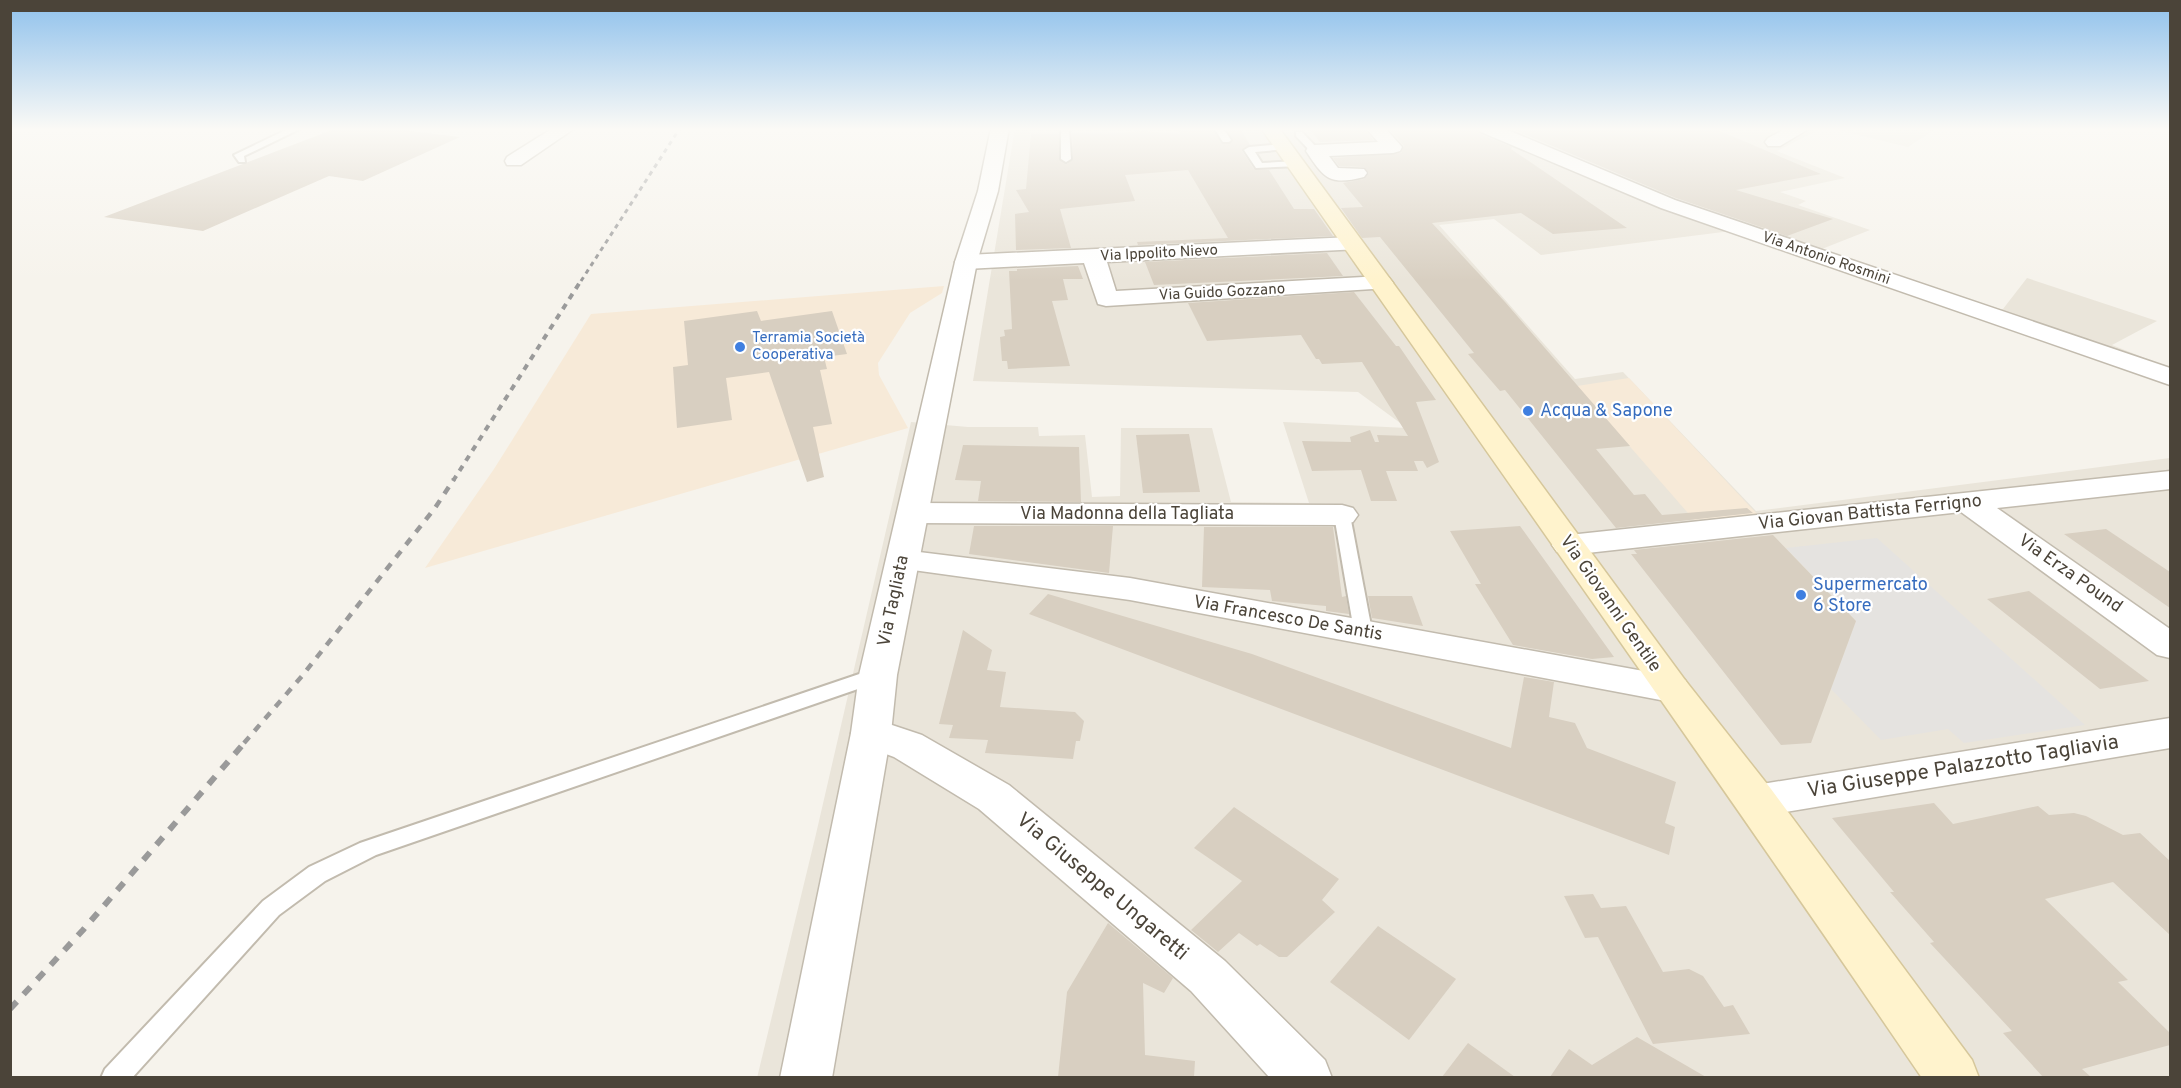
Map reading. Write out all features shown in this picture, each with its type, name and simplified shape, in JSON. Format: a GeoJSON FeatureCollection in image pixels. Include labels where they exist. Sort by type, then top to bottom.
{"type":"FeatureCollection","features":[{"type":"Feature","properties":{"kind":"main road","name":"Via Giovanni Gentile"},"geometry":{"type":"LineString","coordinates":[[1313,179],[1352,244],[1953,1077]]}},
{"type":"Feature","properties":{"kind":"street","name":"Via Tagliata"},"geometry":{"type":"LineString","coordinates":[[806,1077],[871,733],[878,675],[966,262],[990,179]]}},
{"type":"Feature","properties":{"kind":"street","name":"Via Antonio Rosmini"},"geometry":{"type":"LineString","coordinates":[[1608,179],[1678,208],[2170,377]]}},
{"type":"Feature","properties":{"kind":"street","name":"Via Ippolito Nievo"},"geometry":{"type":"LineString","coordinates":[[966,262],[1352,244]]}},
{"type":"Feature","properties":{"kind":"street","name":"Via Guido Gozzano"},"geometry":{"type":"LineString","coordinates":[[1094,257],[1106,299],[1381,283]]}},
{"type":"Feature","properties":{"kind":"street","name":"Via Giovan Battista Ferrigno"},"geometry":{"type":"LineString","coordinates":[[1569,546],[2170,480]]}},
{"type":"Feature","properties":{"kind":"street","name":"Via Erza Pound"},"geometry":{"type":"LineString","coordinates":[[1969,502],[2170,646]]}},
{"type":"Feature","properties":{"kind":"street","name":"Via Madonna della Tagliata"},"geometry":{"type":"LineString","coordinates":[[912,513],[1342,515]]}},
{"type":"Feature","properties":{"kind":"street","name":"Via Francesco De Santis"},"geometry":{"type":"LineString","coordinates":[[903,560],[1130,589],[1671,689]]}},
{"type":"Feature","properties":{"kind":"street","name":"Via Giuseppe Ungaretti"},"geometry":{"type":"LineString","coordinates":[[871,733],[908,746],[994,797],[1208,976],[1306,1077]]}},
{"type":"Feature","properties":{"kind":"street","name":"Via Giuseppe Palazzotto Tagliavia"},"geometry":{"type":"LineString","coordinates":[[1756,801],[2170,733]]}},
{"type":"Feature","properties":{"kind":"lane"},"geometry":{"type":"LineString","coordinates":[[1342,515],[1363,631]]}},
{"type":"Feature","properties":{"kind":"lane"},"geometry":{"type":"LineString","coordinates":[[114,1077],[271,908],[316,874],[368,849],[878,675]]}},
{"type":"Feature","properties":{"kind":"shaded area"},"geometry":{"type":"Polygon","coordinates":[[[1007,179],[1841,179],[1780,192],[1806,201],[1798,205],[1870,230],[1804,256],[1731,231],[1541,255],[1494,219],[1439,225],[1575,379],[1623,372],[1756,511],[2170,458],[2170,1077],[757,1078],[911,422],[968,427],[1038,427],[1039,436],[1085,435],[1092,497],[1120,496],[1121,428],[1212,428],[1231,502],[1309,503],[1283,422],[1407,428],[1358,392],[973,381],[1007,179]]]}},
{"type":"Feature","properties":{"kind":"shaded area"},"geometry":{"type":"Polygon","coordinates":[[[2027,278],[2157,321],[2112,345],[2170,368],[2170,384],[1962,311],[2003,309],[2027,278]]]}},
{"type":"Feature","properties":{"kind":"shaded area"},"geometry":{"type":"Polygon","coordinates":[[[944,286],[942,293],[910,313],[878,363],[879,375],[908,428],[425,568],[494,469],[591,314],[944,286]]]}},
{"type":"Feature","properties":{"kind":"shaded area"},"geometry":{"type":"Polygon","coordinates":[[[1629,378],[1758,515],[1694,520],[1577,386],[1629,378]]]}},
{"type":"Feature","properties":{"kind":"shaded area"},"geometry":{"type":"Polygon","coordinates":[[[1877,538],[2085,725],[1964,743],[1948,729],[1881,740],[1831,689],[1856,621],[1786,548],[1877,538]]]}},
{"type":"Feature","properties":{"kind":"building"},"geometry":{"type":"Polygon","coordinates":[[[204,179],[323,179],[203,231],[104,217],[204,179]]]}},
{"type":"Feature","properties":{"kind":"building"},"geometry":{"type":"Polygon","coordinates":[[[1027,179],[1126,179],[1135,201],[1060,209],[1071,248],[1016,250],[1015,214],[1029,212],[1016,190],[1026,189],[1027,179]]]}},
{"type":"Feature","properties":{"kind":"building"},"geometry":{"type":"Polygon","coordinates":[[[1193,179],[1275,179],[1294,209],[1314,209],[1333,236],[1138,245],[1137,242],[1228,238],[1193,179]]]}},
{"type":"Feature","properties":{"kind":"building"},"geometry":{"type":"Polygon","coordinates":[[[1364,179],[1555,179],[1627,228],[1553,234],[1521,213],[1432,223],[1505,302],[1630,446],[1596,449],[1634,495],[1645,494],[1662,515],[1747,508],[1753,513],[1616,528],[1505,390],[1500,391],[1468,354],[1474,353],[1380,237],[1362,238],[1341,208],[1363,207],[1343,183],[1364,179]]]}},
{"type":"Feature","properties":{"kind":"building"},"geometry":{"type":"Polygon","coordinates":[[[1630,179],[1796,179],[1736,190],[1833,219],[1787,236],[1676,198],[1630,179]]]}},
{"type":"Feature","properties":{"kind":"building"},"geometry":{"type":"Polygon","coordinates":[[[1327,253],[1343,276],[1154,285],[1145,262],[1327,253]]]}},
{"type":"Feature","properties":{"kind":"building"},"geometry":{"type":"Polygon","coordinates":[[[1078,266],[1083,279],[1063,279],[1068,300],[1052,301],[1070,366],[1008,369],[1007,361],[1002,361],[1000,337],[1005,336],[1004,330],[1012,329],[1009,271],[1078,266]]]}},
{"type":"Feature","properties":{"kind":"building"},"geometry":{"type":"Polygon","coordinates":[[[1354,292],[1396,346],[1399,346],[1436,400],[1416,402],[1439,462],[1427,468],[1423,461],[1414,461],[1418,471],[1386,471],[1397,501],[1371,501],[1361,470],[1312,471],[1302,441],[1351,442],[1350,437],[1370,430],[1375,442],[1379,442],[1377,435],[1408,436],[1362,362],[1322,364],[1319,359],[1316,359],[1301,335],[1207,341],[1188,303],[1354,292]]]}},
{"type":"Feature","properties":{"kind":"building"},"geometry":{"type":"Polygon","coordinates":[[[757,311],[761,321],[832,311],[847,354],[824,357],[827,369],[820,370],[832,424],[813,427],[824,477],[807,482],[769,372],[726,378],[732,420],[677,428],[673,367],[688,365],[684,321],[757,311]]]}},
{"type":"Feature","properties":{"kind":"building"},"geometry":{"type":"Polygon","coordinates":[[[1189,434],[1200,492],[1143,493],[1136,435],[1189,434]]]}},
{"type":"Feature","properties":{"kind":"building"},"geometry":{"type":"Polygon","coordinates":[[[963,445],[1079,447],[1081,502],[978,501],[981,481],[955,480],[963,445]]]}},
{"type":"Feature","properties":{"kind":"building"},"geometry":{"type":"Polygon","coordinates":[[[974,526],[1113,526],[1109,573],[969,554],[974,526]]]}},
{"type":"Feature","properties":{"kind":"building"},"geometry":{"type":"Polygon","coordinates":[[[1520,526],[1614,657],[1592,659],[1513,645],[1475,584],[1481,584],[1450,531],[1520,526]]]}},
{"type":"Feature","properties":{"kind":"building"},"geometry":{"type":"Polygon","coordinates":[[[1204,527],[1333,527],[1342,597],[1346,596],[1349,614],[1326,611],[1326,606],[1272,601],[1270,590],[1202,587],[1204,527]]]}},
{"type":"Feature","properties":{"kind":"building"},"geometry":{"type":"Polygon","coordinates":[[[2106,529],[2170,572],[2170,608],[2064,534],[2106,529]]]}},
{"type":"Feature","properties":{"kind":"building"},"geometry":{"type":"Polygon","coordinates":[[[1773,535],[1856,621],[1811,743],[1781,745],[1631,554],[1637,554],[1634,550],[1773,535]]]}},
{"type":"Feature","properties":{"kind":"building"},"geometry":{"type":"Polygon","coordinates":[[[2029,591],[2149,681],[2100,689],[1987,599],[2029,591]]]}},
{"type":"Feature","properties":{"kind":"building"},"geometry":{"type":"Polygon","coordinates":[[[1048,594],[1252,654],[1511,748],[1524,677],[1554,682],[1549,717],[1575,723],[1587,748],[1676,782],[1665,823],[1675,827],[1669,855],[1029,614],[1048,594]]]}},
{"type":"Feature","properties":{"kind":"building"},"geometry":{"type":"Polygon","coordinates":[[[1368,596],[1412,596],[1423,626],[1372,618],[1368,596]]]}},
{"type":"Feature","properties":{"kind":"building"},"geometry":{"type":"Polygon","coordinates":[[[963,630],[992,650],[987,670],[1006,672],[1000,707],[1075,712],[1084,721],[1080,741],[1076,741],[1073,759],[985,753],[988,740],[949,738],[953,725],[939,724],[963,630]]]}},
{"type":"Feature","properties":{"kind":"building"},"geometry":{"type":"Polygon","coordinates":[[[1934,803],[1953,824],[2038,806],[2049,815],[2074,813],[2086,816],[2123,835],[2140,833],[2170,861],[2170,935],[2113,882],[2045,899],[2128,980],[2118,982],[2170,1033],[2170,1045],[2082,1069],[2091,1077],[2043,1077],[2003,1033],[2012,1031],[1930,943],[1934,942],[1890,892],[1894,892],[1832,818],[1934,803]]]}},
{"type":"Feature","properties":{"kind":"building"},"geometry":{"type":"Polygon","coordinates":[[[1234,807],[1339,879],[1322,900],[1335,912],[1287,957],[1279,957],[1260,944],[1257,946],[1239,933],[1218,952],[1191,930],[1242,881],[1194,848],[1234,807]]]}},
{"type":"Feature","properties":{"kind":"building"},"geometry":{"type":"Polygon","coordinates":[[[1593,894],[1601,908],[1626,906],[1663,972],[1689,969],[1703,976],[1724,1007],[1733,1005],[1750,1034],[1653,1044],[1598,937],[1585,938],[1564,896],[1593,894]]]}},
{"type":"Feature","properties":{"kind":"building"},"geometry":{"type":"Polygon","coordinates":[[[1108,923],[1173,978],[1164,993],[1143,983],[1145,1055],[1195,1061],[1194,1077],[1058,1077],[1067,992],[1108,923]]]}},
{"type":"Feature","properties":{"kind":"building"},"geometry":{"type":"Polygon","coordinates":[[[1378,926],[1456,979],[1409,1040],[1330,982],[1378,926]]]}},
{"type":"Feature","properties":{"kind":"building"},"geometry":{"type":"Polygon","coordinates":[[[1637,1037],[1706,1077],[1550,1077],[1569,1049],[1592,1065],[1637,1037]]]}},
{"type":"Feature","properties":{"kind":"building"},"geometry":{"type":"Polygon","coordinates":[[[1468,1043],[1515,1077],[1442,1077],[1468,1043]]]}},
{"type":"Feature","properties":{"kind":"railway"},"geometry":{"type":"LineString","coordinates":[[581,281],[647,179]]}},
{"type":"Feature","properties":{"kind":"railway"},"geometry":{"type":"LineString","coordinates":[[453,481],[582,279]]}},
{"type":"Feature","properties":{"kind":"railway"},"geometry":{"type":"LineString","coordinates":[[244,743],[302,676],[435,508],[454,479]]}},
{"type":"Feature","properties":{"kind":"railway"},"geometry":{"type":"LineString","coordinates":[[10,1009],[83,930],[245,742]]}},
{"type":"Feature","properties":{"kind":"place","name":"Terramia Società Cooperativa"},"geometry":{"type":"Point","coordinates":[740,347]}},
{"type":"Feature","properties":{"kind":"place","name":"Acqua & Sapone"},"geometry":{"type":"Point","coordinates":[1528,411]}},
{"type":"Feature","properties":{"kind":"place","name":"Supermercato 6 Store"},"geometry":{"type":"Point","coordinates":[1801,595]}}]}
